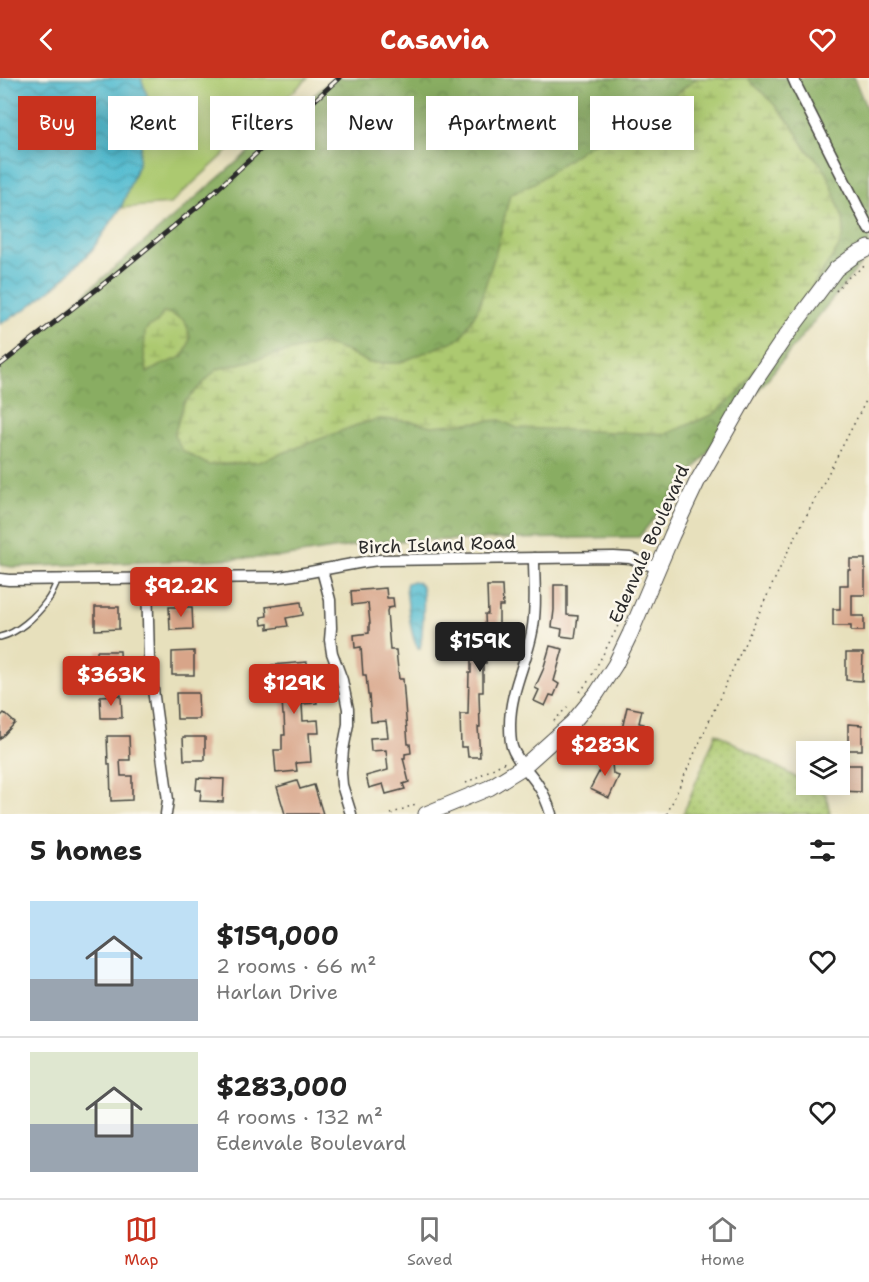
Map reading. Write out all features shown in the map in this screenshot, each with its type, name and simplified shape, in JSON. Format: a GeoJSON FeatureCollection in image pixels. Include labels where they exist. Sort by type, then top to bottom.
{"type":"FeatureCollection","features":[{"type":"Feature","properties":{"kind":"street"},"geometry":{"type":"LineString","coordinates":[[793,78],[869,229]]}},
{"type":"Feature","properties":{"kind":"street","name":"Edenvale Boulevard"},"geometry":{"type":"LineString","coordinates":[[426,814],[489,788],[524,767],[573,722],[597,693],[615,665],[630,634],[697,482],[753,384],[836,269],[869,248]]}},
{"type":"Feature","properties":{"kind":"street","name":"Birch Island Road"},"geometry":{"type":"LineString","coordinates":[[0,579],[278,577],[379,560],[614,557],[630,558],[658,568]]}},
{"type":"Feature","properties":{"kind":"street"},"geometry":{"type":"LineString","coordinates":[[534,558],[533,630],[514,691],[510,714],[510,738],[516,756],[537,784],[551,814]]}},
{"type":"Feature","properties":{"kind":"street"},"geometry":{"type":"LineString","coordinates":[[322,570],[330,600],[332,653],[342,680],[348,709],[341,773],[342,785],[351,814]]}},
{"type":"Feature","properties":{"kind":"street"},"geometry":{"type":"LineString","coordinates":[[147,579],[149,660],[169,812]]}},
{"type":"Feature","properties":{"kind":"lane"},"geometry":{"type":"LineString","coordinates":[[0,637],[24,625],[48,601],[58,579]]}},
{"type":"Feature","properties":{"kind":"path"},"geometry":{"type":"LineString","coordinates":[[667,814],[788,551],[869,394]]}},
{"type":"Feature","properties":{"kind":"green space"},"geometry":{"type":"Polygon","coordinates":[[[141,78],[308,78],[288,96],[210,96],[210,150],[229,150],[170,204],[121,208],[138,164],[140,150],[198,150],[198,96],[147,96],[141,78]]]}},
{"type":"Feature","properties":{"kind":"green space"},"geometry":{"type":"Polygon","coordinates":[[[334,78],[854,78],[869,114],[869,254],[639,537],[385,541],[281,557],[12,567],[0,565],[0,367],[251,150],[315,150],[315,96],[313,96],[334,78]]]}},
{"type":"Feature","properties":{"kind":"green space"},"geometry":{"type":"Polygon","coordinates":[[[697,78],[747,78],[791,124],[806,149],[827,173],[843,219],[844,232],[839,247],[741,390],[714,414],[666,434],[517,428],[500,420],[432,426],[410,421],[379,419],[259,462],[208,465],[182,450],[174,435],[184,403],[218,369],[319,344],[348,352],[369,363],[399,363],[461,338],[478,309],[497,248],[510,194],[534,183],[590,144],[590,150],[694,150],[694,96],[674,96],[697,78]]]}},
{"type":"Feature","properties":{"kind":"green space"},"geometry":{"type":"Polygon","coordinates":[[[163,313],[184,320],[190,335],[188,347],[182,357],[147,373],[144,353],[145,332],[148,327],[157,323],[163,313]]]}},
{"type":"Feature","properties":{"kind":"green space"},"geometry":{"type":"Polygon","coordinates":[[[716,733],[796,777],[796,795],[826,795],[830,814],[683,814],[716,733]]]}},
{"type":"Feature","properties":{"kind":"water"},"geometry":{"type":"Polygon","coordinates":[[[0,78],[141,78],[147,96],[108,96],[108,150],[140,150],[138,164],[121,208],[92,250],[58,284],[26,309],[0,324],[0,78]]]}},
{"type":"Feature","properties":{"kind":"water"},"geometry":{"type":"Polygon","coordinates":[[[413,581],[421,585],[423,597],[420,648],[413,636],[406,587],[407,583],[413,581]]]}},
{"type":"Feature","properties":{"kind":"building"},"geometry":{"type":"Polygon","coordinates":[[[850,559],[865,559],[865,595],[852,595],[852,616],[864,616],[864,631],[851,631],[851,626],[833,626],[833,609],[840,609],[840,585],[848,585],[850,559]]]}},
{"type":"Feature","properties":{"kind":"building"},"geometry":{"type":"Polygon","coordinates":[[[554,585],[567,585],[567,615],[578,616],[575,638],[561,636],[562,629],[552,627],[554,585]]]}},
{"type":"Feature","properties":{"kind":"building"},"geometry":{"type":"Polygon","coordinates":[[[487,586],[502,586],[503,606],[499,606],[499,634],[495,635],[495,651],[491,651],[491,656],[486,656],[486,663],[483,663],[483,692],[479,692],[480,757],[468,757],[467,747],[461,747],[460,714],[468,714],[471,644],[483,644],[483,640],[486,640],[487,586]]]}},
{"type":"Feature","properties":{"kind":"building"},"geometry":{"type":"Polygon","coordinates":[[[386,588],[387,598],[393,598],[394,607],[388,608],[387,611],[390,650],[396,650],[399,679],[403,679],[408,744],[410,744],[411,753],[405,754],[403,758],[409,782],[403,784],[405,789],[386,794],[383,784],[369,788],[366,776],[388,770],[386,750],[371,751],[370,738],[388,737],[386,721],[371,722],[361,647],[355,648],[354,635],[369,633],[368,603],[352,605],[351,591],[386,588]]]}},
{"type":"Feature","properties":{"kind":"building"},"geometry":{"type":"Polygon","coordinates":[[[301,602],[303,615],[286,618],[288,626],[268,629],[268,624],[262,625],[261,617],[267,616],[266,607],[301,602]]]}},
{"type":"Feature","properties":{"kind":"building"},"geometry":{"type":"Polygon","coordinates":[[[95,607],[119,607],[119,629],[95,630],[95,607]]]}},
{"type":"Feature","properties":{"kind":"building"},"geometry":{"type":"Polygon","coordinates":[[[169,607],[192,607],[193,629],[170,630],[169,607]]]}},
{"type":"Feature","properties":{"kind":"building"},"geometry":{"type":"Polygon","coordinates":[[[550,646],[563,649],[554,681],[559,684],[554,696],[550,695],[545,706],[534,701],[539,690],[535,688],[550,646]]]}},
{"type":"Feature","properties":{"kind":"building"},"geometry":{"type":"Polygon","coordinates":[[[97,651],[120,651],[121,678],[98,678],[97,651]]]}},
{"type":"Feature","properties":{"kind":"building"},"geometry":{"type":"Polygon","coordinates":[[[194,651],[194,675],[172,675],[172,652],[194,651]]]}},
{"type":"Feature","properties":{"kind":"building"},"geometry":{"type":"Polygon","coordinates":[[[846,653],[863,653],[862,681],[846,680],[846,653]]]}},
{"type":"Feature","properties":{"kind":"building"},"geometry":{"type":"Polygon","coordinates":[[[307,662],[309,691],[316,690],[317,703],[302,704],[303,721],[318,720],[319,733],[309,733],[311,762],[296,763],[297,771],[276,773],[274,750],[282,750],[282,735],[285,735],[284,715],[281,686],[273,687],[273,682],[268,682],[268,672],[273,672],[272,665],[307,662]]]}},
{"type":"Feature","properties":{"kind":"building"},"geometry":{"type":"Polygon","coordinates":[[[176,693],[198,693],[199,719],[177,719],[176,693]]]}},
{"type":"Feature","properties":{"kind":"building"},"geometry":{"type":"Polygon","coordinates":[[[121,695],[122,718],[101,718],[100,696],[121,695]]]}},
{"type":"Feature","properties":{"kind":"building"},"geometry":{"type":"Polygon","coordinates":[[[627,707],[642,710],[639,723],[644,724],[639,747],[623,742],[626,730],[622,729],[627,707]]]}},
{"type":"Feature","properties":{"kind":"building"},"geometry":{"type":"Polygon","coordinates":[[[4,713],[15,723],[0,739],[0,717],[4,713]]]}},
{"type":"Feature","properties":{"kind":"building"},"geometry":{"type":"Polygon","coordinates":[[[848,724],[862,725],[862,750],[850,750],[850,741],[848,741],[848,724]]]}},
{"type":"Feature","properties":{"kind":"building"},"geometry":{"type":"Polygon","coordinates":[[[107,736],[129,736],[130,760],[120,760],[121,776],[132,776],[132,800],[111,801],[107,736]]]}},
{"type":"Feature","properties":{"kind":"building"},"geometry":{"type":"Polygon","coordinates":[[[183,737],[205,737],[205,760],[184,760],[183,737]]]}},
{"type":"Feature","properties":{"kind":"building"},"geometry":{"type":"Polygon","coordinates":[[[611,753],[613,774],[619,776],[609,798],[590,789],[600,770],[599,754],[611,753]]]}},
{"type":"Feature","properties":{"kind":"building"},"geometry":{"type":"Polygon","coordinates":[[[850,765],[861,765],[861,792],[850,791],[850,765]]]}},
{"type":"Feature","properties":{"kind":"building"},"geometry":{"type":"Polygon","coordinates":[[[197,778],[224,779],[223,802],[200,801],[201,790],[196,790],[197,778]]]}},
{"type":"Feature","properties":{"kind":"building"},"geometry":{"type":"Polygon","coordinates":[[[297,781],[300,789],[314,785],[323,814],[285,814],[277,787],[297,781]]]}},
{"type":"Feature","properties":{"kind":"railway"},"geometry":{"type":"LineString","coordinates":[[0,365],[202,203],[339,78]]}}]}
